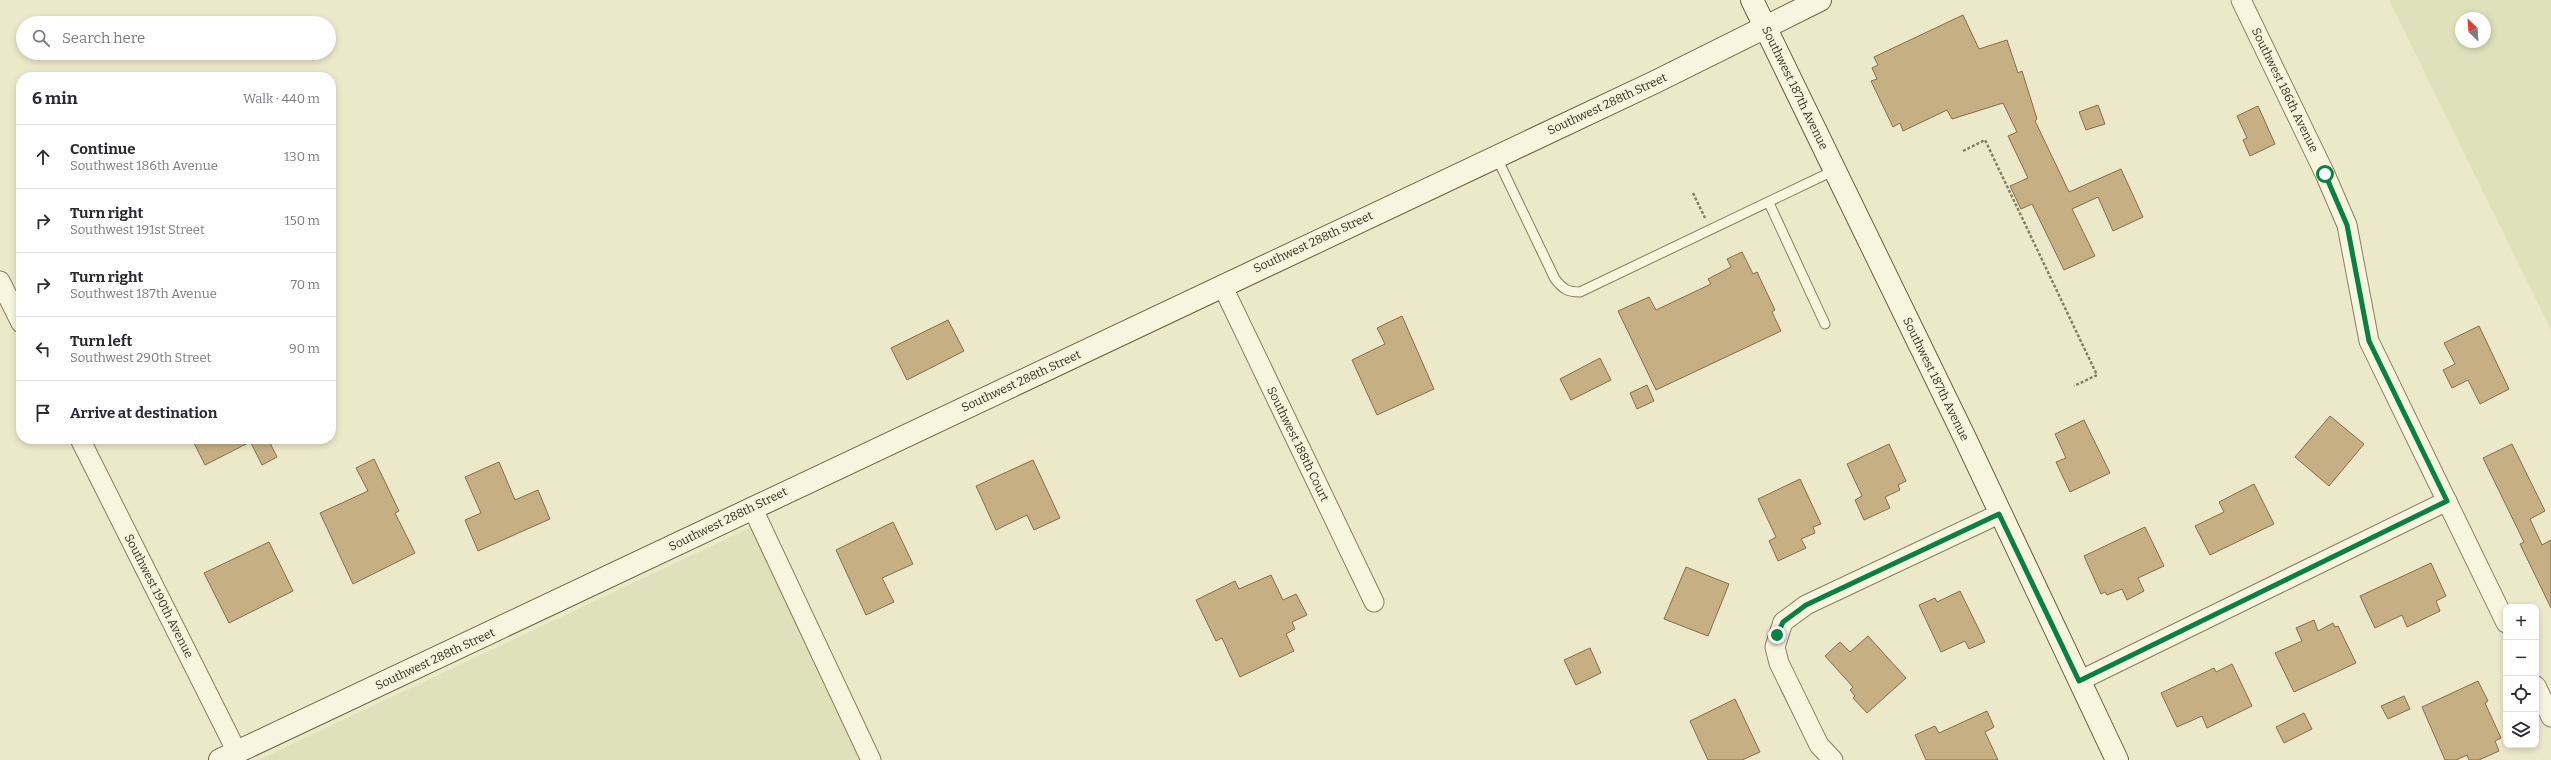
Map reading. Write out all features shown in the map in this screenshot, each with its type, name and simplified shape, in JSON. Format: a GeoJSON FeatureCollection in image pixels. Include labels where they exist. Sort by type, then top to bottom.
{"type":"FeatureCollection","features":[{"type":"Feature","properties":{"kind":"street","name":"Southwest 187th Avenue"},"geometry":{"type":"LineString","coordinates":[[1752,0],[1835,170],[2117,760]]}},
{"type":"Feature","properties":{"kind":"street","name":"Southwest 288th Street"},"geometry":{"type":"LineString","coordinates":[[229,756],[1496,156],[1765,28],[1820,0]]}},
{"type":"Feature","properties":{"kind":"street","name":"Southwest 186th Avenue"},"geometry":{"type":"LineString","coordinates":[[2241,0],[2325,174],[2347,225],[2369,341],[2503,617]]}},
{"type":"Feature","properties":{"kind":"street"},"geometry":{"type":"LineString","coordinates":[[0,281],[16,313]]}},
{"type":"Feature","properties":{"kind":"street","name":"Southwest 188th Court"},"geometry":{"type":"LineString","coordinates":[[1222,285],[1374,602]]}},
{"type":"Feature","properties":{"kind":"street","name":"Southwest 190th Avenue"},"geometry":{"type":"LineString","coordinates":[[82,444],[229,756]]}},
{"type":"Feature","properties":{"kind":"street"},"geometry":{"type":"LineString","coordinates":[[2079,681],[2447,501]]}},
{"type":"Feature","properties":{"kind":"street"},"geometry":{"type":"LineString","coordinates":[[752,508],[871,760]]}},
{"type":"Feature","properties":{"kind":"street"},"geometry":{"type":"LineString","coordinates":[[1833,760],[1819,744],[1779,663],[1775,647],[1783,622],[1806,605],[1999,514]]}},
{"type":"Feature","properties":{"kind":"street"},"geometry":{"type":"LineString","coordinates":[[2539,692],[2551,717]]}},
{"type":"Feature","properties":{"kind":"lane"},"geometry":{"type":"LineString","coordinates":[[1496,156],[1555,279],[1562,288],[1569,292],[1580,292],[1711,231],[1835,170]]}},
{"type":"Feature","properties":{"kind":"lane"},"geometry":{"type":"LineString","coordinates":[[1769,202],[1825,324]]}},
{"type":"Feature","properties":{"kind":"path"},"geometry":{"type":"LineString","coordinates":[[1963,151],[1985,140],[2094,368],[2097,375],[2074,386]]}},
{"type":"Feature","properties":{"kind":"path"},"geometry":{"type":"LineString","coordinates":[[1693,193],[1711,231]]}},
{"type":"Feature","properties":{"kind":"green space"},"geometry":{"type":"Polygon","coordinates":[[[2389,0],[2551,0],[2551,330],[2389,0]]]}},
{"type":"Feature","properties":{"kind":"green space"},"geometry":{"type":"Polygon","coordinates":[[[752,527],[862,760],[258,760],[752,527]]]}},
{"type":"Feature","properties":{"kind":"building"},"geometry":{"type":"Polygon","coordinates":[[[1963,15],[1979,49],[2007,40],[2018,73],[2022,71],[2037,119],[2035,121],[2069,192],[2121,169],[2143,217],[2113,231],[2098,197],[2072,209],[2095,256],[2064,270],[2032,204],[2021,209],[2010,186],[2028,178],[2008,136],[2017,132],[2003,103],[1952,119],[1947,110],[1903,131],[1900,123],[1893,127],[1871,81],[1877,79],[1872,68],[1878,65],[1874,57],[1963,15]]]}},
{"type":"Feature","properties":{"kind":"building"},"geometry":{"type":"Polygon","coordinates":[[[2098,105],[2105,124],[2086,130],[2079,112],[2098,105]]]}},
{"type":"Feature","properties":{"kind":"building"},"geometry":{"type":"Polygon","coordinates":[[[2258,106],[2275,144],[2250,156],[2243,140],[2247,138],[2237,116],[2258,106]]]}},
{"type":"Feature","properties":{"kind":"building"},"geometry":{"type":"Polygon","coordinates":[[[1742,252],[1753,274],[1757,272],[1775,310],[1772,312],[1781,331],[1656,390],[1618,311],[1649,297],[1656,310],[1711,284],[1708,279],[1731,267],[1727,259],[1742,252]]]}},
{"type":"Feature","properties":{"kind":"building"},"geometry":{"type":"Polygon","coordinates":[[[1402,316],[1434,389],[1377,415],[1352,360],[1385,344],[1377,328],[1402,316]]]}},
{"type":"Feature","properties":{"kind":"building"},"geometry":{"type":"Polygon","coordinates":[[[948,320],[964,351],[907,380],[891,348],[948,320]]]}},
{"type":"Feature","properties":{"kind":"building"},"geometry":{"type":"Polygon","coordinates":[[[2479,326],[2509,389],[2480,404],[2468,380],[2452,388],[2443,370],[2455,364],[2444,343],[2479,326]]]}},
{"type":"Feature","properties":{"kind":"building"},"geometry":{"type":"Polygon","coordinates":[[[1600,358],[1611,380],[1571,400],[1560,379],[1600,358]]]}},
{"type":"Feature","properties":{"kind":"building"},"geometry":{"type":"Polygon","coordinates":[[[1647,385],[1654,401],[1637,409],[1630,393],[1647,385]]]}},
{"type":"Feature","properties":{"kind":"building"},"geometry":{"type":"Polygon","coordinates":[[[2330,416],[2364,444],[2329,486],[2295,457],[2330,416]]]}},
{"type":"Feature","properties":{"kind":"building"},"geometry":{"type":"Polygon","coordinates":[[[2084,420],[2110,473],[2070,492],[2056,462],[2066,458],[2055,434],[2084,420]]]}},
{"type":"Feature","properties":{"kind":"building"},"geometry":{"type":"Polygon","coordinates":[[[194,444],[246,444],[205,465],[194,444]]]}},
{"type":"Feature","properties":{"kind":"building"},"geometry":{"type":"Polygon","coordinates":[[[252,444],[270,444],[277,457],[262,465],[252,444]]]}},
{"type":"Feature","properties":{"kind":"building"},"geometry":{"type":"Polygon","coordinates":[[[1889,444],[1906,481],[1898,485],[1900,490],[1885,497],[1890,508],[1864,520],[1855,500],[1862,496],[1847,464],[1889,444]]]}},
{"type":"Feature","properties":{"kind":"building"},"geometry":{"type":"Polygon","coordinates":[[[2512,444],[2545,511],[2530,519],[2542,545],[2551,540],[2551,608],[2520,544],[2524,542],[2483,458],[2512,444]]]}},
{"type":"Feature","properties":{"kind":"building"},"geometry":{"type":"Polygon","coordinates":[[[374,459],[399,511],[395,513],[415,553],[353,584],[320,513],[368,491],[356,468],[374,459]]]}},
{"type":"Feature","properties":{"kind":"building"},"geometry":{"type":"Polygon","coordinates":[[[1033,460],[1060,518],[1034,530],[1027,515],[996,530],[976,486],[1033,460]]]}},
{"type":"Feature","properties":{"kind":"building"},"geometry":{"type":"Polygon","coordinates":[[[499,462],[515,500],[538,490],[550,519],[478,551],[465,520],[481,513],[465,477],[499,462]]]}},
{"type":"Feature","properties":{"kind":"building"},"geometry":{"type":"Polygon","coordinates":[[[1800,479],[1821,524],[1813,527],[1815,533],[1801,539],[1806,548],[1778,561],[1769,541],[1776,537],[1758,499],[1800,479]]]}},
{"type":"Feature","properties":{"kind":"building"},"geometry":{"type":"Polygon","coordinates":[[[2254,484],[2274,524],[2210,555],[2195,526],[2224,512],[2219,502],[2254,484]]]}},
{"type":"Feature","properties":{"kind":"building"},"geometry":{"type":"Polygon","coordinates":[[[893,522],[913,564],[882,578],[894,602],[866,615],[836,550],[893,522]]]}},
{"type":"Feature","properties":{"kind":"building"},"geometry":{"type":"Polygon","coordinates":[[[2145,527],[2164,566],[2138,578],[2144,591],[2127,600],[2122,589],[2107,595],[2105,592],[2101,594],[2084,556],[2145,527]]]}},
{"type":"Feature","properties":{"kind":"building"},"geometry":{"type":"Polygon","coordinates":[[[269,542],[293,591],[229,623],[204,573],[269,542]]]}},
{"type":"Feature","properties":{"kind":"building"},"geometry":{"type":"Polygon","coordinates":[[[2431,563],[2446,596],[2436,601],[2440,611],[2407,627],[2402,615],[2375,628],[2360,596],[2431,563]]]}},
{"type":"Feature","properties":{"kind":"building"},"geometry":{"type":"Polygon","coordinates":[[[1686,567],[1729,584],[1708,636],[1664,619],[1686,567]]]}},
{"type":"Feature","properties":{"kind":"building"},"geometry":{"type":"Polygon","coordinates":[[[1271,575],[1283,600],[1296,594],[1307,615],[1292,622],[1295,629],[1286,634],[1294,651],[1240,677],[1222,638],[1216,641],[1196,600],[1235,581],[1239,589],[1271,575]]]}},
{"type":"Feature","properties":{"kind":"building"},"geometry":{"type":"Polygon","coordinates":[[[1960,591],[1985,642],[1969,649],[1965,641],[1941,652],[1919,605],[1935,598],[1937,602],[1960,591]]]}},
{"type":"Feature","properties":{"kind":"building"},"geometry":{"type":"Polygon","coordinates":[[[2314,620],[2318,631],[2333,623],[2335,627],[2338,626],[2356,663],[2294,692],[2275,653],[2302,641],[2296,628],[2314,620]]]}},
{"type":"Feature","properties":{"kind":"building"},"geometry":{"type":"Polygon","coordinates":[[[1868,636],[1906,678],[1867,713],[1853,698],[1855,696],[1850,690],[1853,687],[1825,656],[1840,642],[1850,652],[1868,636]]]}},
{"type":"Feature","properties":{"kind":"building"},"geometry":{"type":"Polygon","coordinates":[[[1590,648],[1601,673],[1576,685],[1564,660],[1590,648]]]}},
{"type":"Feature","properties":{"kind":"building"},"geometry":{"type":"Polygon","coordinates":[[[2232,664],[2252,706],[2207,728],[2202,716],[2177,727],[2161,693],[2214,668],[2216,672],[2232,664]]]}},
{"type":"Feature","properties":{"kind":"building"},"geometry":{"type":"Polygon","coordinates":[[[2478,681],[2488,701],[2485,703],[2501,738],[2495,741],[2499,751],[2479,760],[2469,760],[2467,755],[2456,760],[2445,760],[2422,707],[2478,681]]]}},
{"type":"Feature","properties":{"kind":"building"},"geometry":{"type":"Polygon","coordinates":[[[2404,696],[2410,709],[2388,719],[2381,706],[2404,696]]]}},
{"type":"Feature","properties":{"kind":"building"},"geometry":{"type":"Polygon","coordinates":[[[1735,699],[1760,752],[1742,760],[1708,760],[1690,721],[1735,699]]]}},
{"type":"Feature","properties":{"kind":"building"},"geometry":{"type":"Polygon","coordinates":[[[1987,711],[1994,727],[1985,732],[1998,760],[1926,760],[1915,735],[1935,726],[1939,733],[1987,711]]]}},
{"type":"Feature","properties":{"kind":"building"},"geometry":{"type":"Polygon","coordinates":[[[2304,713],[2312,729],[2284,743],[2276,727],[2304,713]]]}},
{"type":"Feature","properties":{"kind":"route"},"geometry":{"type":"LineString","coordinates":[[1777,635],[1783,622],[1793,613],[1806,605],[1999,514],[2079,681],[2447,501],[2369,341],[2359,281],[2347,225],[2325,174]]}}]}
